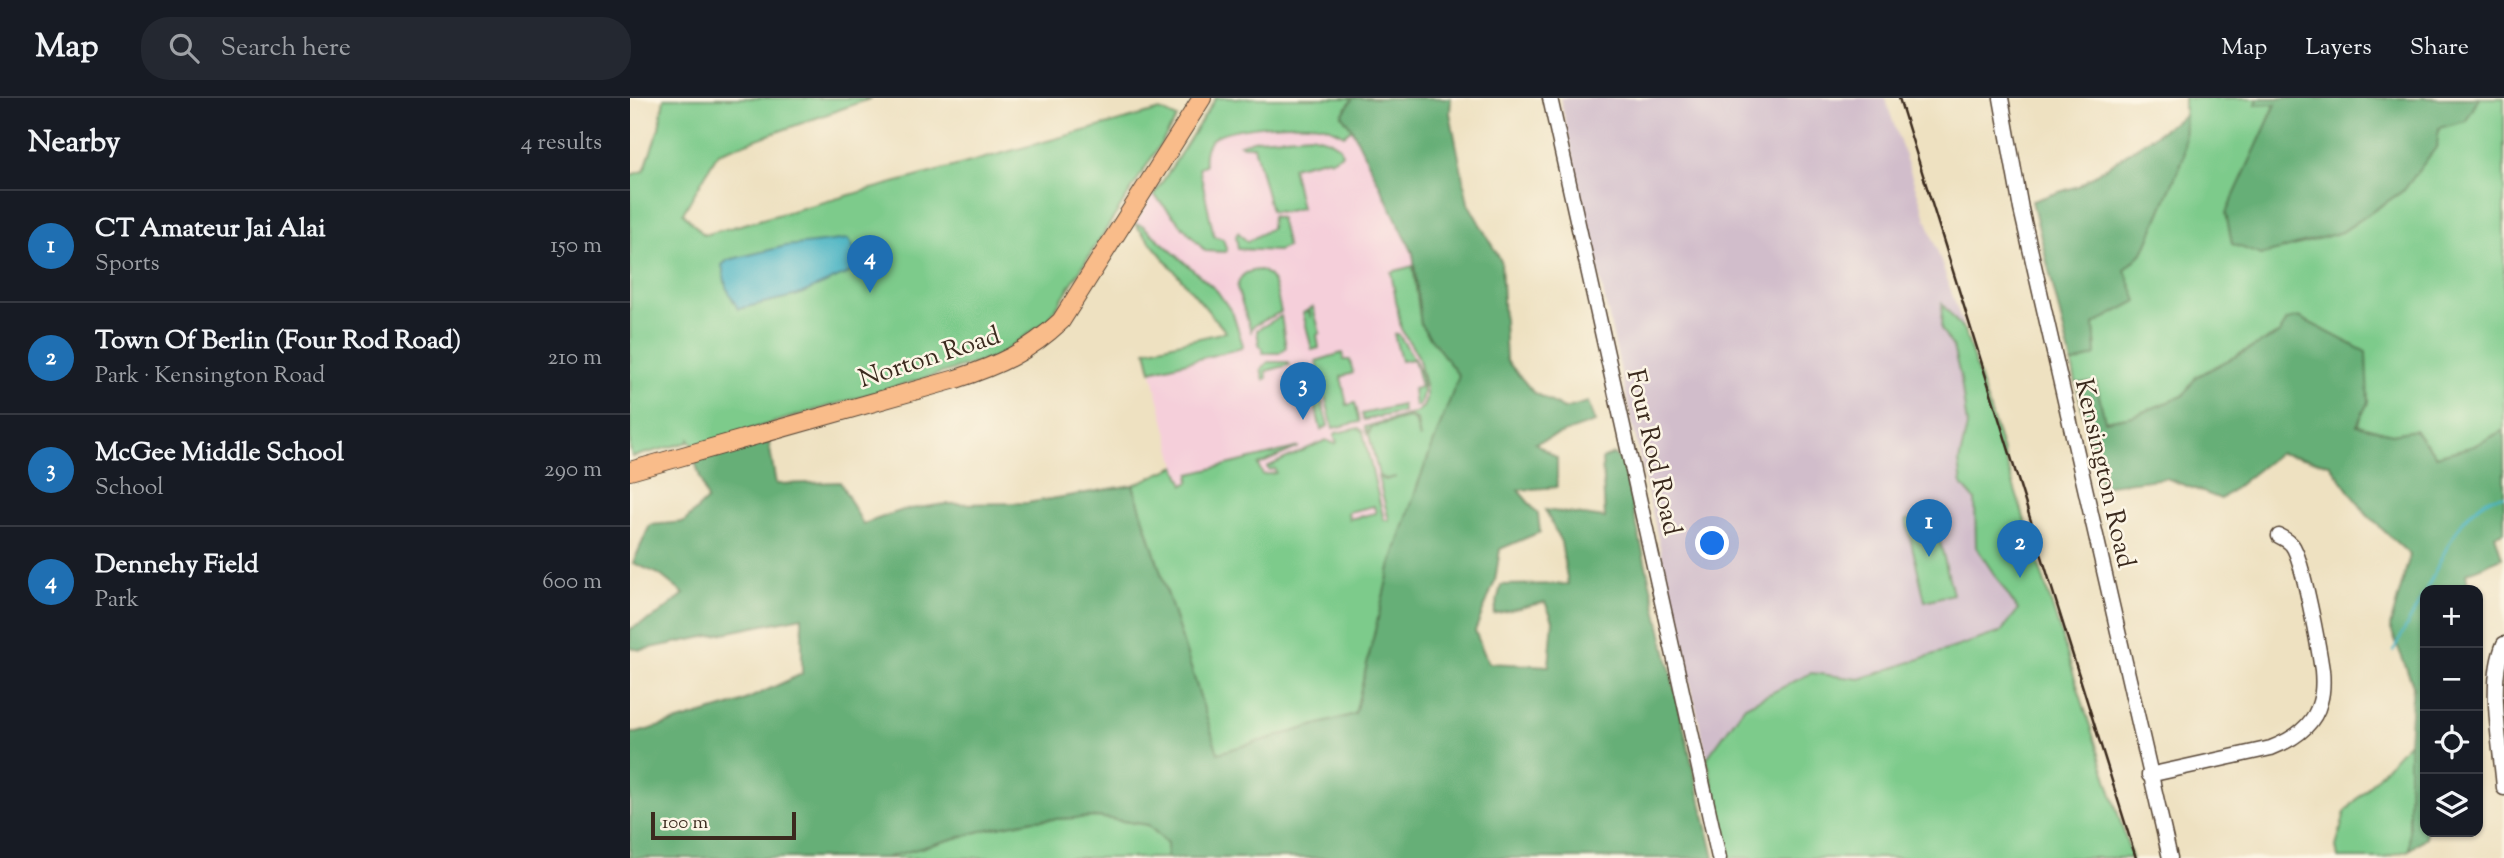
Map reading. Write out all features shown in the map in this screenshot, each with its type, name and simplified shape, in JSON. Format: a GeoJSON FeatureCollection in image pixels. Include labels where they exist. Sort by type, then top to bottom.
{"type":"FeatureCollection","features":[{"type":"Feature","properties":{"kind":"main road","name":"Norton Road"},"geometry":{"type":"LineString","coordinates":[[630,471],[996,366],[1045,337],[1061,321],[1202,98]]}},
{"type":"Feature","properties":{"kind":"street","name":"Four Rod Road"},"geometry":{"type":"LineString","coordinates":[[1550,98],[1720,858]]}},
{"type":"Feature","properties":{"kind":"street","name":"Kensington Road"},"geometry":{"type":"LineString","coordinates":[[2001,98],[2021,209],[2170,858]]}},
{"type":"Feature","properties":{"kind":"street"},"geometry":{"type":"LineString","coordinates":[[2149,775],[2271,748],[2289,741],[2312,719],[2320,705],[2322,670],[2300,563],[2292,544],[2279,536]]}},
{"type":"Feature","properties":{"kind":"street"},"geometry":{"type":"LineString","coordinates":[[2504,644],[2497,669],[2497,697],[2504,788]]}},
{"type":"Feature","properties":{"kind":"shaded area"},"geometry":{"type":"Polygon","coordinates":[[[1216,98],[1353,98],[1342,115],[1352,129],[1413,253],[1421,325],[1459,376],[1390,568],[1355,714],[1218,754],[1133,485],[1176,466],[1146,350],[1226,332],[1135,224],[1216,98]]]}},
{"type":"Feature","properties":{"kind":"shaded area"},"geometry":{"type":"Polygon","coordinates":[[[1560,98],[1885,98],[1965,332],[1943,305],[1941,329],[1953,347],[1961,380],[1967,426],[1959,462],[1962,485],[1975,500],[1976,547],[2018,610],[2002,632],[1860,679],[1811,673],[1745,706],[1707,758],[1560,98]]]}},
{"type":"Feature","properties":{"kind":"green space"},"geometry":{"type":"Polygon","coordinates":[[[664,98],[872,98],[718,153],[683,213],[704,235],[1160,110],[1177,118],[1049,319],[996,357],[694,446],[689,439],[689,442],[632,457],[630,175],[644,171],[659,128],[664,98]]]}},
{"type":"Feature","properties":{"kind":"green space"},"geometry":{"type":"Polygon","coordinates":[[[1216,98],[1353,98],[1342,115],[1352,129],[1344,135],[1315,124],[1284,124],[1232,131],[1212,139],[1206,151],[1205,165],[1199,167],[1214,236],[1223,239],[1227,251],[1225,252],[1205,251],[1154,195],[1216,98]]]}},
{"type":"Feature","properties":{"kind":"green space"},"geometry":{"type":"Polygon","coordinates":[[[1353,98],[1451,98],[1450,113],[1468,203],[1501,261],[1506,360],[1533,392],[1564,409],[1588,402],[1595,422],[1535,443],[1557,458],[1557,487],[1518,490],[1538,514],[1540,532],[1500,549],[1495,581],[1475,631],[1488,663],[1549,666],[1553,620],[1545,602],[1494,614],[1501,585],[1568,584],[1561,542],[1545,510],[1605,518],[1602,459],[1614,454],[1622,462],[1714,858],[1167,858],[1167,843],[1148,825],[1097,817],[1034,820],[988,829],[885,858],[630,858],[630,733],[739,703],[802,674],[802,617],[641,650],[630,648],[630,629],[658,615],[684,594],[659,574],[633,563],[650,525],[684,522],[707,500],[695,461],[768,438],[776,484],[840,482],[863,524],[903,510],[946,504],[1027,503],[1133,485],[1218,753],[1355,714],[1390,568],[1419,481],[1459,376],[1421,325],[1413,253],[1352,129],[1342,115],[1353,98]]]}},
{"type":"Feature","properties":{"kind":"green space"},"geometry":{"type":"Polygon","coordinates":[[[2184,98],[2258,98],[2256,105],[2276,103],[2256,149],[2261,255],[2342,232],[2404,190],[2438,127],[2466,121],[2479,98],[2504,98],[2504,430],[2474,446],[2436,456],[2415,430],[2392,434],[2357,425],[2368,402],[2287,320],[2280,333],[2196,377],[2183,396],[2133,416],[2105,421],[2096,383],[2076,383],[2072,364],[2096,354],[2094,324],[2125,270],[2144,251],[2184,156],[2184,98]]]}},
{"type":"Feature","properties":{"kind":"green space"},"geometry":{"type":"Polygon","coordinates":[[[2258,98],[2479,98],[2466,121],[2439,128],[2437,146],[2404,190],[2342,232],[2261,255],[2232,244],[2226,213],[2276,104],[2256,105],[2258,98]]]}},
{"type":"Feature","properties":{"kind":"green space"},"geometry":{"type":"Polygon","coordinates":[[[2185,115],[2184,156],[2144,251],[2125,270],[2137,301],[2094,324],[2096,355],[2072,364],[2032,201],[2078,186],[2185,115]]]}},
{"type":"Feature","properties":{"kind":"green space"},"geometry":{"type":"Polygon","coordinates":[[[1311,135],[1329,140],[1340,147],[1342,154],[1330,161],[1329,158],[1292,167],[1301,208],[1283,212],[1271,211],[1254,146],[1240,144],[1257,139],[1311,135]]]}},
{"type":"Feature","properties":{"kind":"green space"},"geometry":{"type":"Polygon","coordinates":[[[1272,216],[1280,218],[1287,247],[1278,251],[1238,249],[1238,232],[1247,242],[1271,228],[1272,216]]]}},
{"type":"Feature","properties":{"kind":"green space"},"geometry":{"type":"Polygon","coordinates":[[[1135,224],[1142,225],[1217,291],[1233,314],[1242,348],[1151,371],[1146,350],[1226,332],[1135,224]]]}},
{"type":"Feature","properties":{"kind":"green space"},"geometry":{"type":"Polygon","coordinates":[[[1413,266],[1421,325],[1459,376],[1390,568],[1355,714],[1218,754],[1133,485],[1176,466],[1184,485],[1189,482],[1190,474],[1299,447],[1258,465],[1263,475],[1276,473],[1275,469],[1269,470],[1267,467],[1326,440],[1335,444],[1336,433],[1359,428],[1363,432],[1384,520],[1389,520],[1378,477],[1385,480],[1396,477],[1386,479],[1379,476],[1369,435],[1371,427],[1409,418],[1415,421],[1420,439],[1417,420],[1410,416],[1371,426],[1367,434],[1365,427],[1415,413],[1423,407],[1426,400],[1418,356],[1401,329],[1391,272],[1413,266]],[[1374,506],[1348,512],[1349,519],[1376,513],[1374,506]]]}},
{"type":"Feature","properties":{"kind":"green space"},"geometry":{"type":"Polygon","coordinates":[[[1260,270],[1273,282],[1281,312],[1253,326],[1251,331],[1237,288],[1244,274],[1260,270]]]}},
{"type":"Feature","properties":{"kind":"green space"},"geometry":{"type":"Polygon","coordinates":[[[1942,304],[1965,332],[2132,858],[1728,858],[1707,758],[1745,706],[1811,673],[1860,679],[2001,632],[2018,610],[1976,547],[1975,500],[1962,485],[1959,462],[1967,426],[1961,380],[1953,347],[1941,329],[1942,304]]]}},
{"type":"Feature","properties":{"kind":"green space"},"geometry":{"type":"Polygon","coordinates":[[[1313,307],[1320,333],[1317,335],[1319,348],[1312,350],[1303,313],[1308,310],[1311,318],[1309,309],[1313,307]]]}},
{"type":"Feature","properties":{"kind":"green space"},"geometry":{"type":"Polygon","coordinates":[[[1281,316],[1286,348],[1279,353],[1263,353],[1257,330],[1281,316]]]}},
{"type":"Feature","properties":{"kind":"green space"},"geometry":{"type":"Polygon","coordinates":[[[2299,317],[2366,352],[2368,402],[2357,425],[2392,434],[2415,430],[2436,456],[2474,446],[2504,430],[2504,532],[2495,535],[2502,558],[2466,573],[2468,585],[2420,585],[2420,837],[2426,837],[2409,850],[2409,742],[2413,685],[2390,627],[2410,555],[2367,515],[2330,464],[2279,453],[2221,499],[2166,478],[2101,486],[2076,383],[2096,383],[2105,421],[2133,416],[2183,396],[2196,377],[2280,333],[2287,320],[2299,317]]]}},
{"type":"Feature","properties":{"kind":"green space"},"geometry":{"type":"Polygon","coordinates":[[[1394,334],[1398,334],[1414,359],[1401,361],[1394,334]]]}},
{"type":"Feature","properties":{"kind":"green space"},"geometry":{"type":"Polygon","coordinates":[[[1342,353],[1344,360],[1350,360],[1353,373],[1341,377],[1347,405],[1355,403],[1360,422],[1333,428],[1316,361],[1342,353]]]}},
{"type":"Feature","properties":{"kind":"green space"},"geometry":{"type":"Polygon","coordinates":[[[1414,359],[1423,388],[1418,406],[1415,406],[1413,389],[1421,387],[1414,359]]]}},
{"type":"Feature","properties":{"kind":"green space"},"geometry":{"type":"Polygon","coordinates":[[[1268,362],[1287,362],[1289,365],[1266,371],[1267,378],[1264,380],[1261,369],[1268,362]]]}},
{"type":"Feature","properties":{"kind":"green space"},"geometry":{"type":"Polygon","coordinates":[[[1320,395],[1328,426],[1321,430],[1313,397],[1320,395]]]}},
{"type":"Feature","properties":{"kind":"green space"},"geometry":{"type":"Polygon","coordinates":[[[1402,405],[1403,412],[1364,420],[1362,414],[1402,405]]]}},
{"type":"Feature","properties":{"kind":"green space"},"geometry":{"type":"Polygon","coordinates":[[[1933,514],[1953,594],[1925,601],[1906,520],[1933,514]]]}},
{"type":"Feature","properties":{"kind":"green space"},"geometry":{"type":"Polygon","coordinates":[[[2409,742],[2409,850],[2383,858],[2338,858],[2336,847],[2345,812],[2409,742]]]}},
{"type":"Feature","properties":{"kind":"green space"},"geometry":{"type":"Polygon","coordinates":[[[1097,817],[1148,825],[1167,843],[1167,858],[885,858],[988,829],[1034,820],[1097,817]]]}},
{"type":"Feature","properties":{"kind":"water"},"geometry":{"type":"Polygon","coordinates":[[[848,239],[855,254],[853,271],[798,295],[738,309],[726,287],[722,265],[728,260],[786,246],[848,239]]]}},
{"type":"Feature","properties":{"kind":"waterway"},"geometry":{"type":"LineString","coordinates":[[2428,585],[2447,547],[2466,518],[2477,506],[2504,496]]}},
{"type":"Feature","properties":{"kind":"waterway"},"geometry":{"type":"LineString","coordinates":[[2393,651],[2420,601]]}},
{"type":"Feature","properties":{"kind":"railway"},"geometry":{"type":"LineString","coordinates":[[1899,98],[2136,858]]}},
{"type":"Feature","properties":{"kind":"place","name":"Dennehy Field"},"geometry":{"type":"Point","coordinates":[870,293]}},
{"type":"Feature","properties":{"kind":"place","name":"McGee Middle School"},"geometry":{"type":"Point","coordinates":[1303,420]}},
{"type":"Feature","properties":{"kind":"place","name":"CT Amateur Jai Alai"},"geometry":{"type":"Point","coordinates":[1929,557]}},
{"type":"Feature","properties":{"kind":"place","name":"Town Of Berlin (Four Rod Road)"},"geometry":{"type":"Point","coordinates":[2020,578]}}]}
